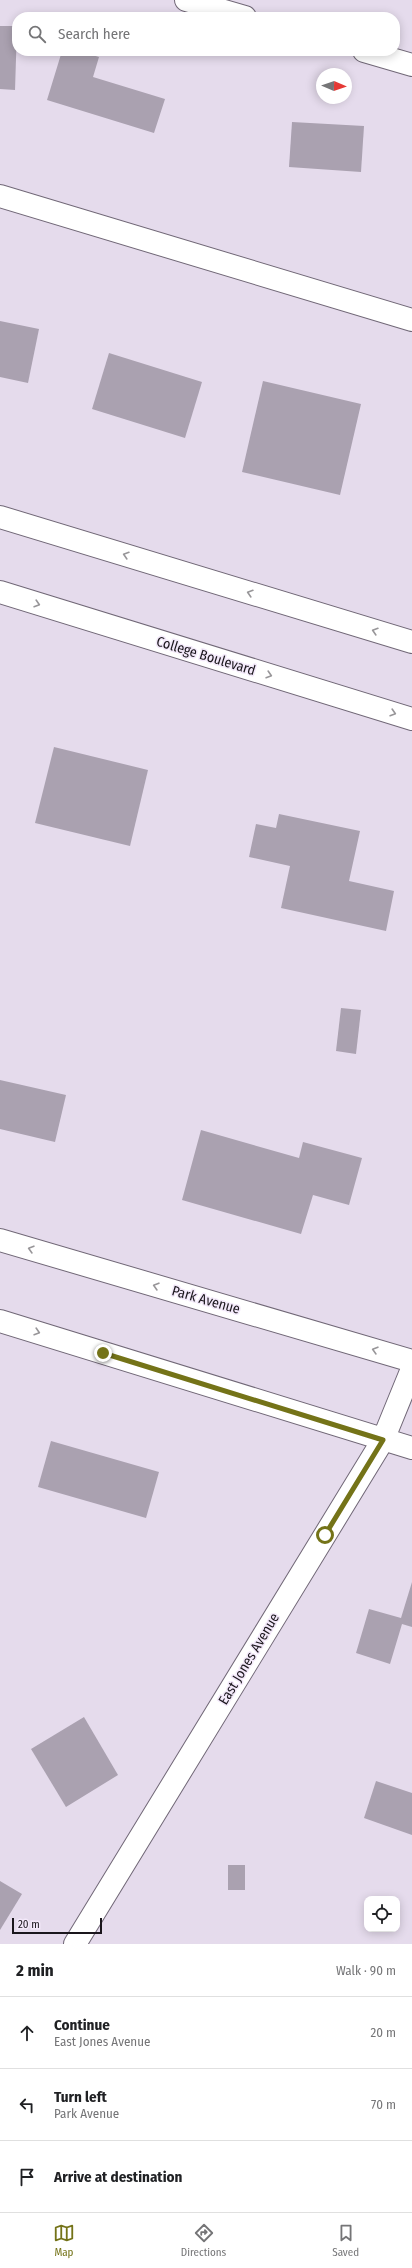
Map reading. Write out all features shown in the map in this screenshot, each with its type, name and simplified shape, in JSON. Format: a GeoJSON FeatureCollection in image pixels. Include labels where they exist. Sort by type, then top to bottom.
{"type":"FeatureCollection","features":[{"type":"Feature","properties":{"kind":"street"},"geometry":{"type":"LineString","coordinates":[[186,0],[228,12]]}},
{"type":"Feature","properties":{"kind":"street"},"geometry":{"type":"LineString","coordinates":[[381,56],[412,65]]}},
{"type":"Feature","properties":{"kind":"street"},"geometry":{"type":"LineString","coordinates":[[0,196],[412,320]]}},
{"type":"Feature","properties":{"kind":"street"},"geometry":{"type":"LineString","coordinates":[[0,517],[412,642]]}},
{"type":"Feature","properties":{"kind":"street","name":"College Boulevard"},"geometry":{"type":"LineString","coordinates":[[0,592],[412,719]]}},
{"type":"Feature","properties":{"kind":"street","name":"Park Avenue"},"geometry":{"type":"LineString","coordinates":[[0,1240],[412,1361]]}},
{"type":"Feature","properties":{"kind":"street"},"geometry":{"type":"LineString","coordinates":[[0,1321],[412,1448]]}},
{"type":"Feature","properties":{"kind":"street","name":"East Jones Avenue"},"geometry":{"type":"LineString","coordinates":[[75,1944],[383,1440],[412,1369]]}},
{"type":"Feature","properties":{"kind":"building"},"geometry":{"type":"Polygon","coordinates":[[[0,26],[12,26],[12,56],[16,56],[15,90],[0,89],[0,26]]]}},
{"type":"Feature","properties":{"kind":"building"},"geometry":{"type":"Polygon","coordinates":[[[60,56],[99,57],[93,77],[165,99],[154,133],[47,100],[60,56]]]}},
{"type":"Feature","properties":{"kind":"building"},"geometry":{"type":"Polygon","coordinates":[[[292,122],[364,126],[361,172],[289,167],[292,122]]]}},
{"type":"Feature","properties":{"kind":"building"},"geometry":{"type":"Polygon","coordinates":[[[0,321],[39,329],[28,383],[0,377],[0,321]]]}},
{"type":"Feature","properties":{"kind":"building"},"geometry":{"type":"Polygon","coordinates":[[[109,353],[202,382],[185,438],[92,409],[109,353]]]}},
{"type":"Feature","properties":{"kind":"building"},"geometry":{"type":"Polygon","coordinates":[[[263,381],[361,404],[340,495],[242,472],[263,381]]]}},
{"type":"Feature","properties":{"kind":"building"},"geometry":{"type":"Polygon","coordinates":[[[54,747],[148,770],[130,846],[35,823],[54,747]]]}},
{"type":"Feature","properties":{"kind":"building"},"geometry":{"type":"Polygon","coordinates":[[[279,814],[360,831],[349,881],[394,891],[386,931],[281,908],[290,866],[249,857],[256,824],[276,828],[279,814]]]}},
{"type":"Feature","properties":{"kind":"building"},"geometry":{"type":"Polygon","coordinates":[[[341,1008],[361,1010],[356,1054],[336,1051],[341,1008]]]}},
{"type":"Feature","properties":{"kind":"building"},"geometry":{"type":"Polygon","coordinates":[[[0,1080],[66,1095],[55,1142],[0,1129],[0,1080]]]}},
{"type":"Feature","properties":{"kind":"building"},"geometry":{"type":"Polygon","coordinates":[[[201,1130],[299,1158],[303,1142],[362,1158],[349,1205],[313,1195],[301,1234],[182,1200],[201,1130]]]}},
{"type":"Feature","properties":{"kind":"building"},"geometry":{"type":"Polygon","coordinates":[[[51,1441],[159,1472],[146,1518],[38,1487],[51,1441]]]}},
{"type":"Feature","properties":{"kind":"building"},"geometry":{"type":"Polygon","coordinates":[[[412,1582],[412,1627],[402,1624],[390,1664],[356,1653],[369,1609],[401,1618],[412,1582]]]}},
{"type":"Feature","properties":{"kind":"building"},"geometry":{"type":"Polygon","coordinates":[[[84,1717],[118,1775],[66,1807],[31,1749],[84,1717]]]}},
{"type":"Feature","properties":{"kind":"building"},"geometry":{"type":"Polygon","coordinates":[[[376,1781],[412,1793],[412,1835],[364,1818],[376,1781]]]}},
{"type":"Feature","properties":{"kind":"building"},"geometry":{"type":"Polygon","coordinates":[[[228,1865],[245,1865],[245,1890],[228,1890],[228,1865]]]}},
{"type":"Feature","properties":{"kind":"building"},"geometry":{"type":"Polygon","coordinates":[[[0,1881],[22,1894],[0,1930],[0,1881]]]}},
{"type":"Feature","properties":{"kind":"route"},"geometry":{"type":"LineString","coordinates":[[103,1353],[383,1440],[325,1535]]}}]}
